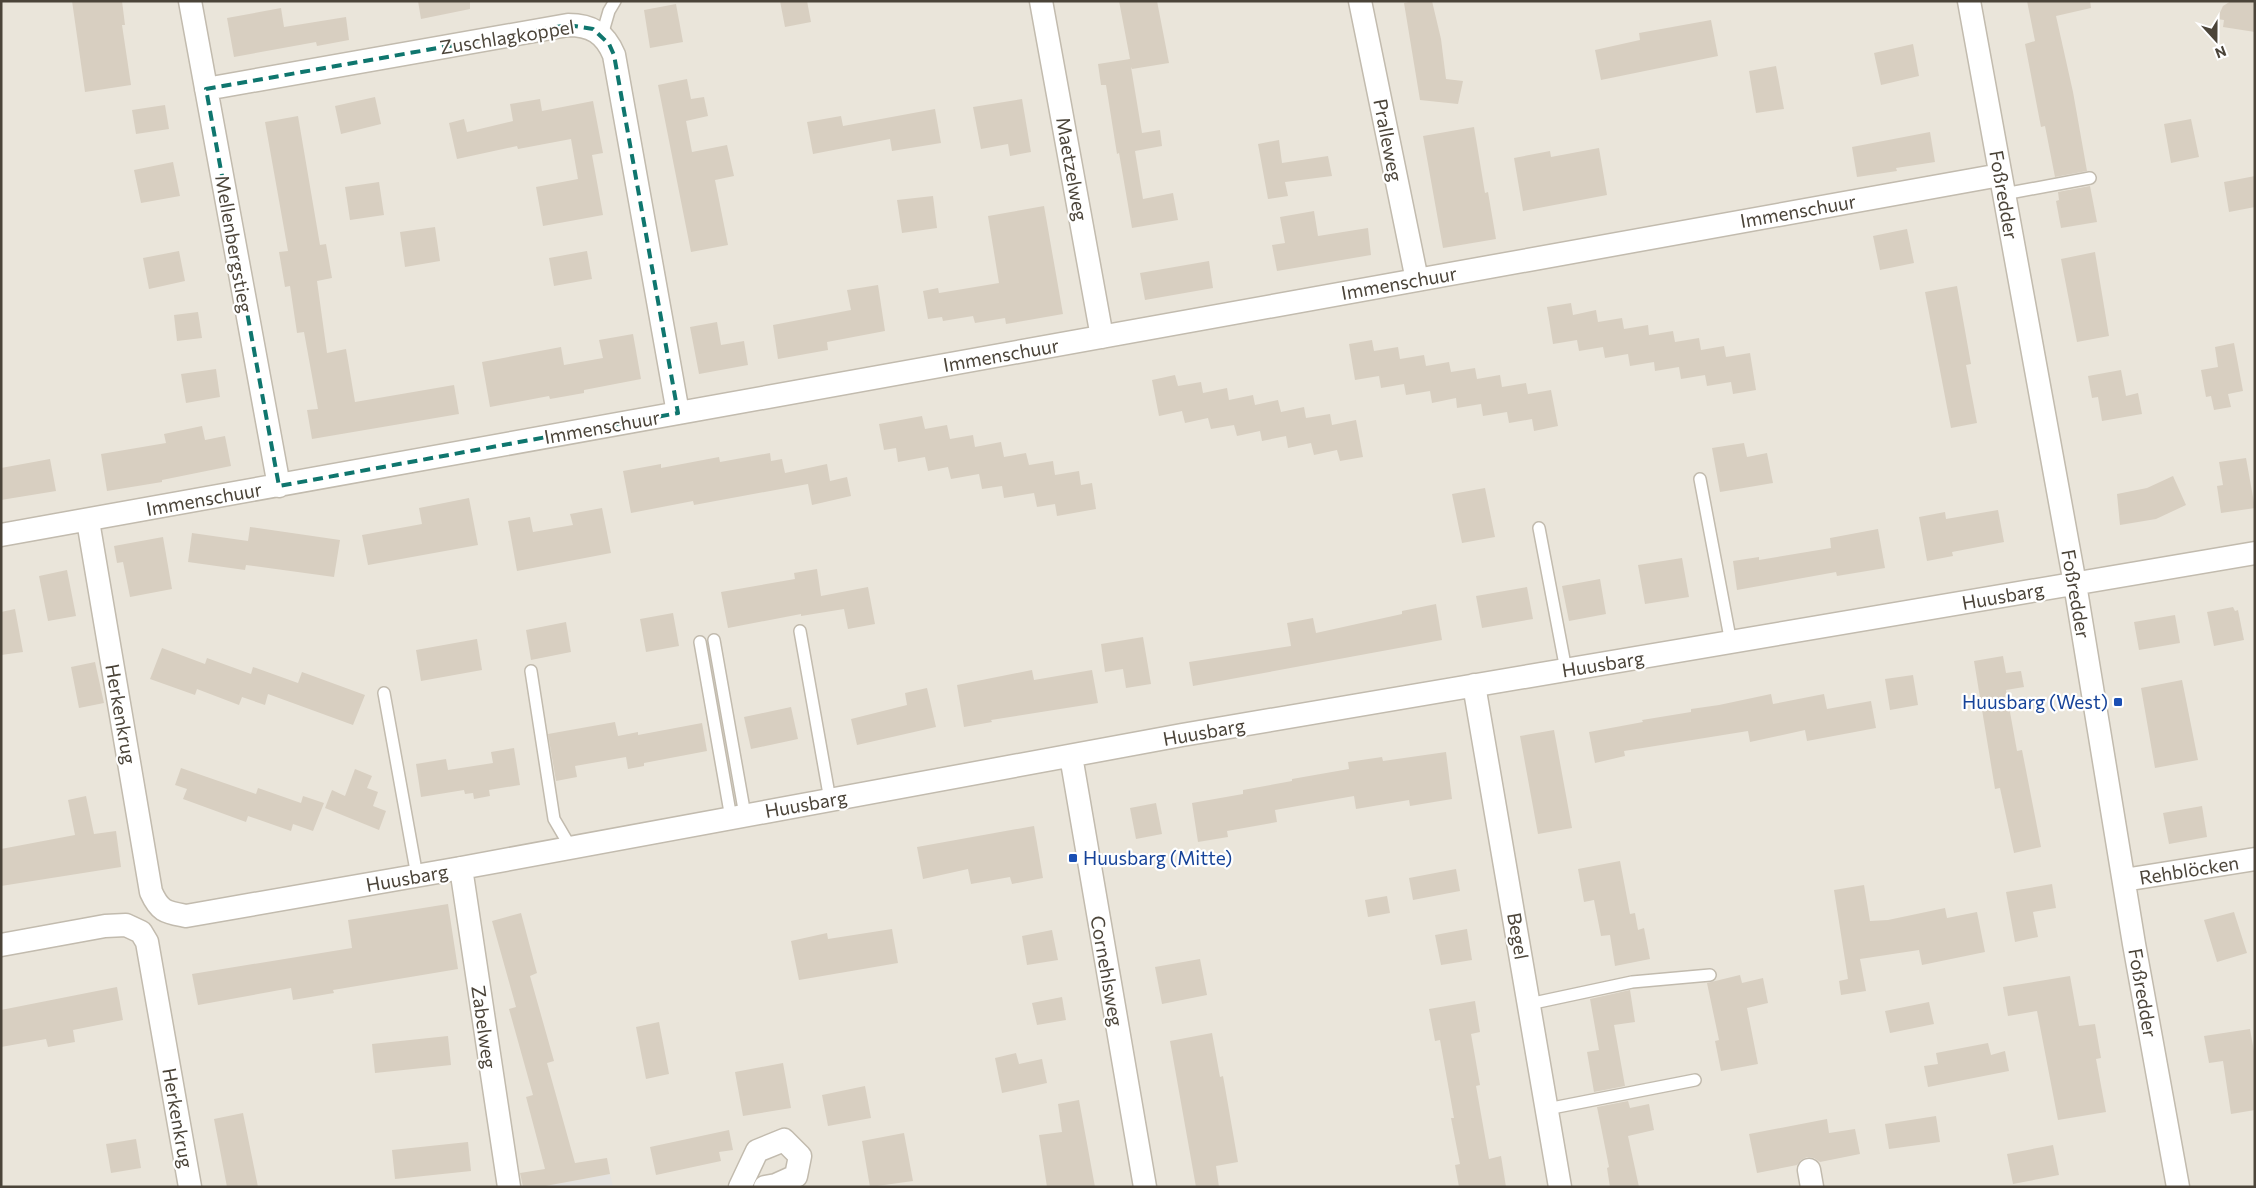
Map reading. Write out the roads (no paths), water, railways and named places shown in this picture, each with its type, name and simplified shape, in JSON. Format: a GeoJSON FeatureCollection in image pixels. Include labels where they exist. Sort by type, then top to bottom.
{"type":"FeatureCollection","features":[{"type":"Feature","properties":{"kind":"street","name":"Mellenbergstieg"},"geometry":{"type":"LineString","coordinates":[[190,1],[279,486]]}},
{"type":"Feature","properties":{"kind":"street","name":"Maetzelweg"},"geometry":{"type":"LineString","coordinates":[[1041,1],[1102,337]]}},
{"type":"Feature","properties":{"kind":"street","name":"Pralleweg"},"geometry":{"type":"LineString","coordinates":[[1360,1],[1416,280]]}},
{"type":"Feature","properties":{"kind":"street","name":"Foßredder"},"geometry":{"type":"LineString","coordinates":[[1969,1],[2075,584],[2124,880],[2178,1187]]}},
{"type":"Feature","properties":{"kind":"street","name":"Zuschlagkoppel"},"geometry":{"type":"LineString","coordinates":[[206,89],[568,25],[581,25],[593,28],[610,44],[614,55],[678,413]]}},
{"type":"Feature","properties":{"kind":"street","name":"Immenschuur"},"geometry":{"type":"LineString","coordinates":[[1,535],[1416,280],[2002,185]]}},
{"type":"Feature","properties":{"kind":"street","name":"Herkenkrug"},"geometry":{"type":"LineString","coordinates":[[88,520],[151,892],[157,906]]}},
{"type":"Feature","properties":{"kind":"street","name":"Huusbarg"},"geometry":{"type":"LineString","coordinates":[[157,906],[166,912],[186,916],[1474,685],[2255,552]]}},
{"type":"Feature","properties":{"kind":"street","name":"Begel"},"geometry":{"type":"LineString","coordinates":[[1474,685],[1560,1187]]}},
{"type":"Feature","properties":{"kind":"street","name":"Cornehlsweg"},"geometry":{"type":"LineString","coordinates":[[1071,756],[1145,1187]]}},
{"type":"Feature","properties":{"kind":"street","name":"Rehblöcken"},"geometry":{"type":"LineString","coordinates":[[2124,880],[2255,859]]}},
{"type":"Feature","properties":{"kind":"street","name":"Zabelweg"},"geometry":{"type":"LineString","coordinates":[[460,868],[508,1187]]}},
{"type":"Feature","properties":{"kind":"street","name":"Herkenkrug"},"geometry":{"type":"LineString","coordinates":[[1,945],[105,926],[126,925],[141,932],[147,942],[190,1187]]}},
{"type":"Feature","properties":{"kind":"street"},"geometry":{"type":"LineString","coordinates":[[740,1187],[758,1151],[784,1140],[800,1156],[796,1176],[776,1186],[765,1187]]}},
{"type":"Feature","properties":{"kind":"lane"},"geometry":{"type":"LineString","coordinates":[[602,35],[609,11],[615,1]]}},
{"type":"Feature","properties":{"kind":"lane"},"geometry":{"type":"LineString","coordinates":[[2002,185],[2090,178]]}},
{"type":"Feature","properties":{"kind":"lane"},"geometry":{"type":"LineString","coordinates":[[1700,479],[1731,642]]}},
{"type":"Feature","properties":{"kind":"lane"},"geometry":{"type":"LineString","coordinates":[[1539,528],[1566,670]]}},
{"type":"Feature","properties":{"kind":"lane"},"geometry":{"type":"LineString","coordinates":[[800,631],[830,800]]}},
{"type":"Feature","properties":{"kind":"lane"},"geometry":{"type":"LineString","coordinates":[[714,640],[738,816]]}},
{"type":"Feature","properties":{"kind":"lane"},"geometry":{"type":"LineString","coordinates":[[700,642],[738,816]]}},
{"type":"Feature","properties":{"kind":"lane"},"geometry":{"type":"LineString","coordinates":[[531,671],[554,819],[571,848]]}},
{"type":"Feature","properties":{"kind":"lane"},"geometry":{"type":"LineString","coordinates":[[384,693],[417,876]]}},
{"type":"Feature","properties":{"kind":"lane"},"geometry":{"type":"LineString","coordinates":[[1529,1004],[1632,982],[1710,975]]}},
{"type":"Feature","properties":{"kind":"lane"},"geometry":{"type":"LineString","coordinates":[[1547,1109],[1695,1080]]}},
{"type":"Feature","properties":{"kind":"place","name":"Huusbarg (West)"},"geometry":{"type":"Point","coordinates":[2118,702]}},
{"type":"Feature","properties":{"kind":"place","name":"Huusbarg (Mitte)"},"geometry":{"type":"Point","coordinates":[1073,858]}}]}
